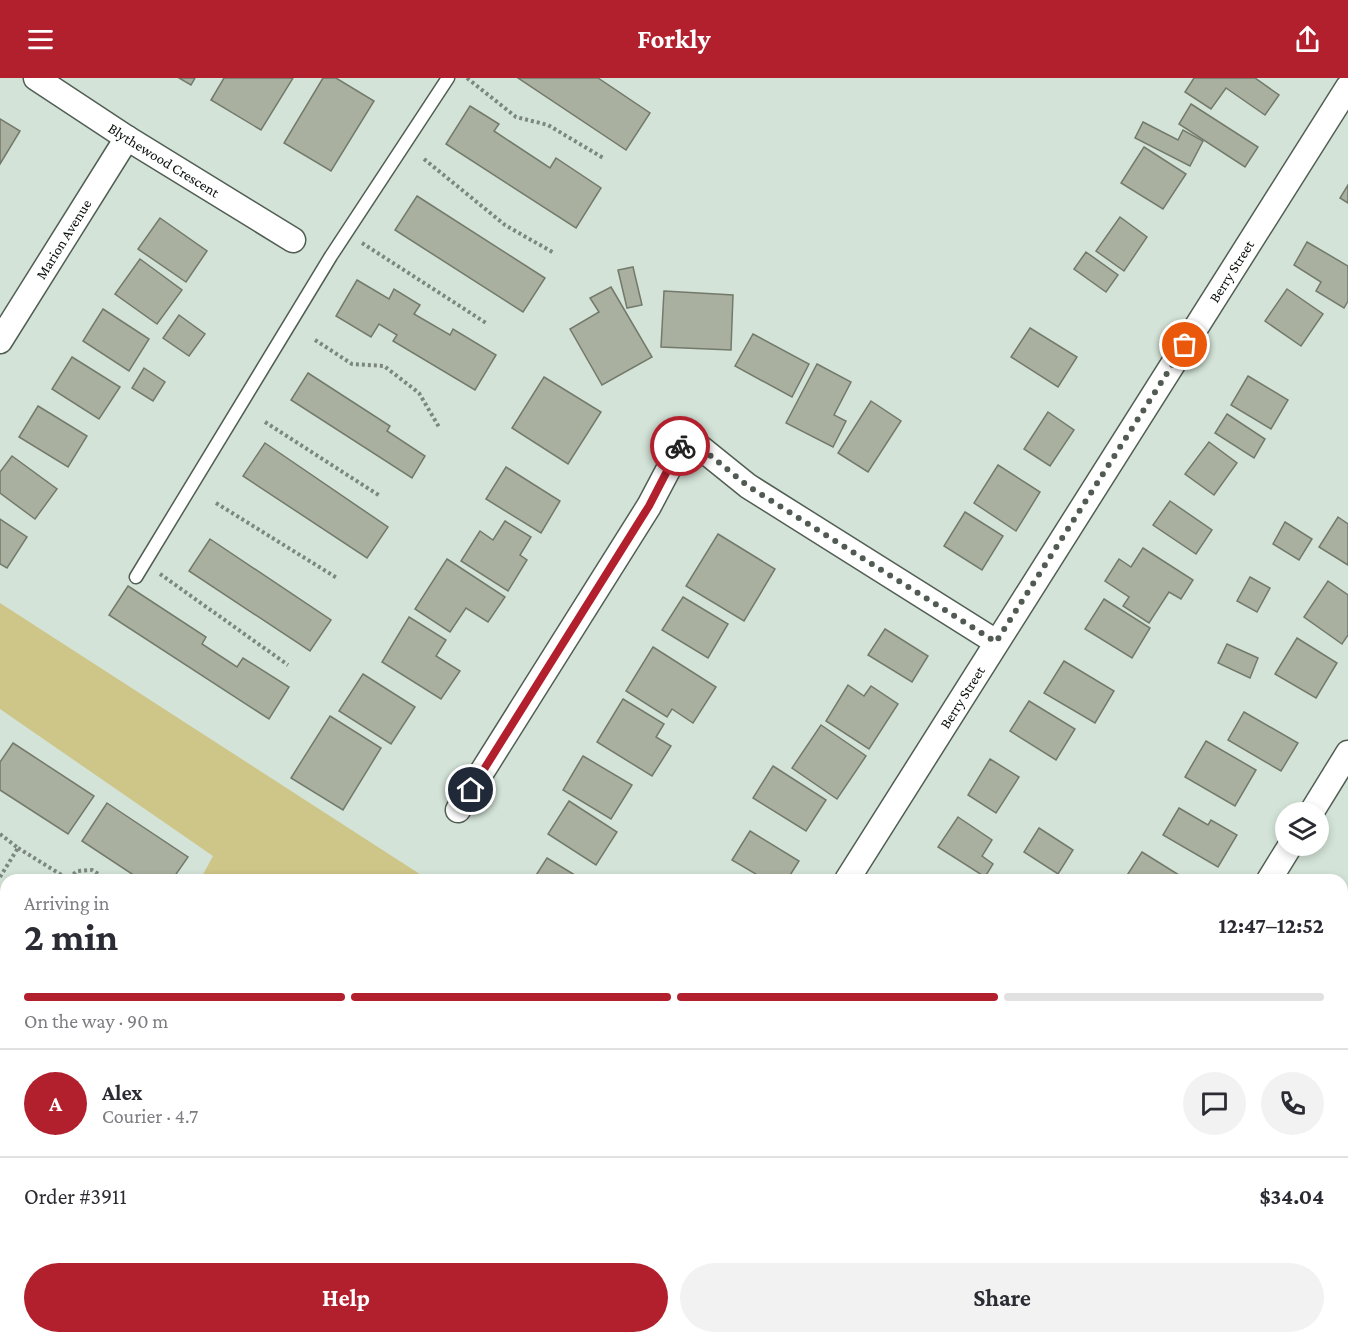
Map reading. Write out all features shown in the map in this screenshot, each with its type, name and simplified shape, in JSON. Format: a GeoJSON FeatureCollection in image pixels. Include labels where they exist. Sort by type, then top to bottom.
{"type":"FeatureCollection","features":[{"type":"Feature","properties":{"kind":"street","name":"Blythewood Crescent"},"geometry":{"type":"LineString","coordinates":[[36,78],[127,138],[293,240]]}},
{"type":"Feature","properties":{"kind":"street","name":"Berry Street"},"geometry":{"type":"LineString","coordinates":[[851,874],[1348,87]]}},
{"type":"Feature","properties":{"kind":"street","name":"Marion Avenue"},"geometry":{"type":"LineString","coordinates":[[0,341],[127,138]]}},
{"type":"Feature","properties":{"kind":"street"},"geometry":{"type":"LineString","coordinates":[[458,810],[649,506],[686,436],[748,486],[996,642]]}},
{"type":"Feature","properties":{"kind":"street"},"geometry":{"type":"LineString","coordinates":[[1318,802],[1348,753]]}},
{"type":"Feature","properties":{"kind":"street"},"geometry":{"type":"LineString","coordinates":[[1273,874],[1284,856]]}},
{"type":"Feature","properties":{"kind":"lane"},"geometry":{"type":"LineString","coordinates":[[136,577],[346,232],[448,78]]}},
{"type":"Feature","properties":{"kind":"path"},"geometry":{"type":"LineString","coordinates":[[466,78],[516,117],[548,125],[605,159]]}},
{"type":"Feature","properties":{"kind":"path"},"geometry":{"type":"LineString","coordinates":[[424,159],[505,225],[554,254]]}},
{"type":"Feature","properties":{"kind":"path"},"geometry":{"type":"LineString","coordinates":[[346,232],[486,323]]}},
{"type":"Feature","properties":{"kind":"path"},"geometry":{"type":"LineString","coordinates":[[315,340],[352,364],[384,366],[419,393],[439,427]]}},
{"type":"Feature","properties":{"kind":"path"},"geometry":{"type":"LineString","coordinates":[[265,422],[381,496]]}},
{"type":"Feature","properties":{"kind":"path"},"geometry":{"type":"LineString","coordinates":[[216,503],[337,578]]}},
{"type":"Feature","properties":{"kind":"path"},"geometry":{"type":"LineString","coordinates":[[145,563],[288,665]]}},
{"type":"Feature","properties":{"kind":"path"},"geometry":{"type":"LineString","coordinates":[[0,834],[58,874]]}},
{"type":"Feature","properties":{"kind":"path"},"geometry":{"type":"LineString","coordinates":[[2,874],[18,848]]}},
{"type":"Feature","properties":{"kind":"path"},"geometry":{"type":"LineString","coordinates":[[73,874],[76,871],[92,870],[98,874]]}},
{"type":"Feature","properties":{"kind":"shaded area"},"geometry":{"type":"Polygon","coordinates":[[[0,603],[420,874],[203,874],[213,856],[0,709],[0,603]]]}},
{"type":"Feature","properties":{"kind":"building"},"geometry":{"type":"Polygon","coordinates":[[[179,78],[195,78],[191,85],[179,78]]]}},
{"type":"Feature","properties":{"kind":"building"},"geometry":{"type":"Polygon","coordinates":[[[224,78],[293,78],[261,130],[211,100],[224,78]]]}},
{"type":"Feature","properties":{"kind":"building"},"geometry":{"type":"Polygon","coordinates":[[[323,78],[336,78],[374,101],[331,171],[284,143],[323,78]]]}},
{"type":"Feature","properties":{"kind":"building"},"geometry":{"type":"Polygon","coordinates":[[[518,78],[598,78],[650,113],[626,150],[518,78]]]}},
{"type":"Feature","properties":{"kind":"building"},"geometry":{"type":"Polygon","coordinates":[[[1194,78],[1255,78],[1279,95],[1265,115],[1226,88],[1211,109],[1185,92],[1194,78]]]}},
{"type":"Feature","properties":{"kind":"building"},"geometry":{"type":"Polygon","coordinates":[[[1191,104],[1258,147],[1245,167],[1179,124],[1191,104]]]}},
{"type":"Feature","properties":{"kind":"building"},"geometry":{"type":"Polygon","coordinates":[[[470,106],[499,124],[494,131],[550,168],[556,158],[601,188],[576,228],[446,144],[470,106]]]}},
{"type":"Feature","properties":{"kind":"building"},"geometry":{"type":"Polygon","coordinates":[[[0,119],[20,131],[0,164],[0,119]]]}},
{"type":"Feature","properties":{"kind":"building"},"geometry":{"type":"Polygon","coordinates":[[[1143,122],[1178,140],[1183,130],[1203,141],[1190,166],[1135,138],[1143,122]]]}},
{"type":"Feature","properties":{"kind":"building"},"geometry":{"type":"Polygon","coordinates":[[[1144,147],[1186,174],[1163,209],[1121,183],[1144,147]]]}},
{"type":"Feature","properties":{"kind":"building"},"geometry":{"type":"Polygon","coordinates":[[[1348,185],[1348,203],[1340,198],[1348,185]]]}},
{"type":"Feature","properties":{"kind":"building"},"geometry":{"type":"Polygon","coordinates":[[[417,196],[545,278],[523,312],[395,230],[417,196]]]}},
{"type":"Feature","properties":{"kind":"building"},"geometry":{"type":"Polygon","coordinates":[[[1120,217],[1147,237],[1124,271],[1096,251],[1120,217]]]}},
{"type":"Feature","properties":{"kind":"building"},"geometry":{"type":"Polygon","coordinates":[[[160,218],[207,251],[186,282],[138,249],[160,218]]]}},
{"type":"Feature","properties":{"kind":"building"},"geometry":{"type":"Polygon","coordinates":[[[1307,242],[1348,266],[1348,301],[1344,308],[1316,291],[1321,282],[1294,265],[1307,242]]]}},
{"type":"Feature","properties":{"kind":"building"},"geometry":{"type":"Polygon","coordinates":[[[1086,252],[1118,275],[1106,292],[1074,269],[1086,252]]]}},
{"type":"Feature","properties":{"kind":"building"},"geometry":{"type":"Polygon","coordinates":[[[140,259],[182,290],[157,324],[115,294],[140,259]]]}},
{"type":"Feature","properties":{"kind":"building"},"geometry":{"type":"Polygon","coordinates":[[[633,267],[642,305],[627,308],[618,270],[633,267]]]}},
{"type":"Feature","properties":{"kind":"building"},"geometry":{"type":"Polygon","coordinates":[[[357,280],[389,299],[394,289],[420,305],[414,314],[450,335],[453,329],[496,355],[475,390],[393,341],[397,335],[379,324],[371,337],[336,316],[357,280]]]}},
{"type":"Feature","properties":{"kind":"building"},"geometry":{"type":"Polygon","coordinates":[[[611,287],[652,357],[602,385],[570,329],[599,312],[590,298],[611,287]]]}},
{"type":"Feature","properties":{"kind":"building"},"geometry":{"type":"Polygon","coordinates":[[[1287,289],[1323,314],[1301,346],[1265,321],[1287,289]]]}},
{"type":"Feature","properties":{"kind":"building"},"geometry":{"type":"Polygon","coordinates":[[[664,291],[733,295],[731,350],[661,347],[664,291]]]}},
{"type":"Feature","properties":{"kind":"building"},"geometry":{"type":"Polygon","coordinates":[[[103,309],[149,339],[129,371],[83,341],[103,309]]]}},
{"type":"Feature","properties":{"kind":"building"},"geometry":{"type":"Polygon","coordinates":[[[179,315],[205,334],[189,356],[163,338],[179,315]]]}},
{"type":"Feature","properties":{"kind":"building"},"geometry":{"type":"Polygon","coordinates":[[[1030,328],[1077,357],[1058,387],[1011,357],[1030,328]]]}},
{"type":"Feature","properties":{"kind":"building"},"geometry":{"type":"Polygon","coordinates":[[[753,334],[809,364],[792,397],[735,366],[753,334]]]}},
{"type":"Feature","properties":{"kind":"building"},"geometry":{"type":"Polygon","coordinates":[[[72,357],[120,387],[99,419],[52,389],[72,357]]]}},
{"type":"Feature","properties":{"kind":"building"},"geometry":{"type":"Polygon","coordinates":[[[817,364],[851,382],[834,415],[846,421],[833,447],[786,423],[817,364]]]}},
{"type":"Feature","properties":{"kind":"building"},"geometry":{"type":"Polygon","coordinates":[[[144,368],[165,382],[153,401],[132,388],[144,368]]]}},
{"type":"Feature","properties":{"kind":"building"},"geometry":{"type":"Polygon","coordinates":[[[308,373],[390,426],[387,431],[425,456],[412,478],[291,400],[308,373]]]}},
{"type":"Feature","properties":{"kind":"building"},"geometry":{"type":"Polygon","coordinates":[[[1248,376],[1288,400],[1271,429],[1231,405],[1248,376]]]}},
{"type":"Feature","properties":{"kind":"building"},"geometry":{"type":"Polygon","coordinates":[[[544,377],[601,412],[568,464],[512,428],[544,377]]]}},
{"type":"Feature","properties":{"kind":"building"},"geometry":{"type":"Polygon","coordinates":[[[871,401],[901,421],[868,472],[838,453],[871,401]]]}},
{"type":"Feature","properties":{"kind":"building"},"geometry":{"type":"Polygon","coordinates":[[[38,406],[87,436],[68,467],[19,437],[38,406]]]}},
{"type":"Feature","properties":{"kind":"building"},"geometry":{"type":"Polygon","coordinates":[[[1048,412],[1074,430],[1050,466],[1024,449],[1048,412]]]}},
{"type":"Feature","properties":{"kind":"building"},"geometry":{"type":"Polygon","coordinates":[[[1227,414],[1265,439],[1254,458],[1215,433],[1227,414]]]}},
{"type":"Feature","properties":{"kind":"building"},"geometry":{"type":"Polygon","coordinates":[[[1209,442],[1237,463],[1214,495],[1185,474],[1209,442]]]}},
{"type":"Feature","properties":{"kind":"building"},"geometry":{"type":"Polygon","coordinates":[[[265,443],[388,527],[367,558],[243,476],[265,443]]]}},
{"type":"Feature","properties":{"kind":"building"},"geometry":{"type":"Polygon","coordinates":[[[12,456],[57,489],[35,519],[0,493],[0,472],[12,456]]]}},
{"type":"Feature","properties":{"kind":"building"},"geometry":{"type":"Polygon","coordinates":[[[998,465],[1040,492],[1016,531],[974,503],[998,465]]]}},
{"type":"Feature","properties":{"kind":"building"},"geometry":{"type":"Polygon","coordinates":[[[506,467],[560,501],[541,533],[486,499],[506,467]]]}},
{"type":"Feature","properties":{"kind":"building"},"geometry":{"type":"Polygon","coordinates":[[[1170,501],[1212,530],[1196,554],[1153,525],[1170,501]]]}},
{"type":"Feature","properties":{"kind":"building"},"geometry":{"type":"Polygon","coordinates":[[[965,512],[1003,536],[982,570],[944,546],[965,512]]]}},
{"type":"Feature","properties":{"kind":"building"},"geometry":{"type":"Polygon","coordinates":[[[1338,517],[1348,524],[1348,565],[1319,547],[1338,517]]]}},
{"type":"Feature","properties":{"kind":"building"},"geometry":{"type":"Polygon","coordinates":[[[0,519],[27,537],[7,568],[0,564],[0,519]]]}},
{"type":"Feature","properties":{"kind":"building"},"geometry":{"type":"Polygon","coordinates":[[[505,521],[531,537],[520,555],[527,560],[508,591],[461,561],[480,531],[493,540],[505,521]]]}},
{"type":"Feature","properties":{"kind":"building"},"geometry":{"type":"Polygon","coordinates":[[[1285,522],[1312,539],[1299,560],[1273,544],[1285,522]]]}},
{"type":"Feature","properties":{"kind":"building"},"geometry":{"type":"Polygon","coordinates":[[[718,534],[775,569],[744,621],[686,586],[718,534]]]}},
{"type":"Feature","properties":{"kind":"building"},"geometry":{"type":"Polygon","coordinates":[[[210,539],[331,620],[310,651],[189,571],[210,539]]]}},
{"type":"Feature","properties":{"kind":"building"},"geometry":{"type":"Polygon","coordinates":[[[1143,548],[1193,580],[1181,599],[1169,592],[1149,623],[1123,606],[1129,597],[1105,581],[1119,559],[1131,567],[1143,548]]]}},
{"type":"Feature","properties":{"kind":"building"},"geometry":{"type":"Polygon","coordinates":[[[447,559],[505,597],[488,622],[466,608],[450,632],[415,609],[447,559]]]}},
{"type":"Feature","properties":{"kind":"building"},"geometry":{"type":"Polygon","coordinates":[[[1250,577],[1270,588],[1257,612],[1237,601],[1250,577]]]}},
{"type":"Feature","properties":{"kind":"building"},"geometry":{"type":"Polygon","coordinates":[[[1328,581],[1348,595],[1348,635],[1342,644],[1304,617],[1328,581]]]}},
{"type":"Feature","properties":{"kind":"building"},"geometry":{"type":"Polygon","coordinates":[[[128,586],[206,637],[202,644],[237,667],[243,658],[289,687],[269,719],[109,615],[128,586]]]}},
{"type":"Feature","properties":{"kind":"building"},"geometry":{"type":"Polygon","coordinates":[[[683,597],[728,624],[708,658],[662,630],[683,597]]]}},
{"type":"Feature","properties":{"kind":"building"},"geometry":{"type":"Polygon","coordinates":[[[1104,599],[1150,628],[1132,658],[1085,629],[1104,599]]]}},
{"type":"Feature","properties":{"kind":"building"},"geometry":{"type":"Polygon","coordinates":[[[409,617],[446,640],[436,656],[460,671],[441,699],[382,662],[409,617]]]}},
{"type":"Feature","properties":{"kind":"building"},"geometry":{"type":"Polygon","coordinates":[[[885,629],[928,656],[912,682],[868,655],[885,629]]]}},
{"type":"Feature","properties":{"kind":"building"},"geometry":{"type":"Polygon","coordinates":[[[1297,638],[1337,663],[1316,698],[1275,674],[1297,638]]]}},
{"type":"Feature","properties":{"kind":"building"},"geometry":{"type":"Polygon","coordinates":[[[1227,644],[1258,658],[1250,678],[1218,663],[1227,644]]]}},
{"type":"Feature","properties":{"kind":"building"},"geometry":{"type":"Polygon","coordinates":[[[653,647],[716,687],[693,723],[672,709],[667,717],[626,691],[653,647]]]}},
{"type":"Feature","properties":{"kind":"building"},"geometry":{"type":"Polygon","coordinates":[[[1064,661],[1114,691],[1095,723],[1044,693],[1064,661]]]}},
{"type":"Feature","properties":{"kind":"building"},"geometry":{"type":"Polygon","coordinates":[[[363,674],[415,707],[391,744],[339,711],[363,674]]]}},
{"type":"Feature","properties":{"kind":"building"},"geometry":{"type":"Polygon","coordinates":[[[848,685],[864,696],[871,686],[898,704],[869,749],[826,721],[848,685]]]}},
{"type":"Feature","properties":{"kind":"building"},"geometry":{"type":"Polygon","coordinates":[[[623,699],[664,724],[656,737],[671,746],[652,776],[597,742],[623,699]]]}},
{"type":"Feature","properties":{"kind":"building"},"geometry":{"type":"Polygon","coordinates":[[[1029,701],[1075,729],[1056,760],[1010,731],[1029,701]]]}},
{"type":"Feature","properties":{"kind":"building"},"geometry":{"type":"Polygon","coordinates":[[[1244,712],[1298,743],[1281,771],[1228,740],[1244,712]]]}},
{"type":"Feature","properties":{"kind":"building"},"geometry":{"type":"Polygon","coordinates":[[[330,716],[381,748],[343,810],[291,778],[330,716]]]}},
{"type":"Feature","properties":{"kind":"building"},"geometry":{"type":"Polygon","coordinates":[[[821,725],[866,756],[837,799],[792,768],[821,725]]]}},
{"type":"Feature","properties":{"kind":"building"},"geometry":{"type":"Polygon","coordinates":[[[1206,741],[1256,770],[1235,806],[1185,777],[1206,741]]]}},
{"type":"Feature","properties":{"kind":"building"},"geometry":{"type":"Polygon","coordinates":[[[13,743],[94,796],[68,834],[0,790],[0,762],[13,743]]]}},
{"type":"Feature","properties":{"kind":"building"},"geometry":{"type":"Polygon","coordinates":[[[583,756],[632,785],[611,819],[563,790],[583,756]]]}},
{"type":"Feature","properties":{"kind":"building"},"geometry":{"type":"Polygon","coordinates":[[[990,759],[1019,777],[996,813],[968,795],[990,759]]]}},
{"type":"Feature","properties":{"kind":"building"},"geometry":{"type":"Polygon","coordinates":[[[773,766],[826,800],[806,831],[753,798],[773,766]]]}},
{"type":"Feature","properties":{"kind":"building"},"geometry":{"type":"Polygon","coordinates":[[[569,801],[617,832],[596,865],[548,834],[569,801]]]}},
{"type":"Feature","properties":{"kind":"building"},"geometry":{"type":"Polygon","coordinates":[[[107,803],[188,857],[176,874],[132,874],[82,841],[107,803]]]}},
{"type":"Feature","properties":{"kind":"building"},"geometry":{"type":"Polygon","coordinates":[[[1179,808],[1208,825],[1211,820],[1237,835],[1218,867],[1163,835],[1179,808]]]}},
{"type":"Feature","properties":{"kind":"building"},"geometry":{"type":"Polygon","coordinates":[[[958,817],[992,840],[982,856],[993,864],[987,874],[980,874],[938,847],[958,817]]]}},
{"type":"Feature","properties":{"kind":"building"},"geometry":{"type":"Polygon","coordinates":[[[1039,828],[1073,850],[1058,874],[1024,852],[1039,828]]]}},
{"type":"Feature","properties":{"kind":"building"},"geometry":{"type":"Polygon","coordinates":[[[750,831],[799,861],[791,874],[756,874],[732,860],[750,831]]]}},
{"type":"Feature","properties":{"kind":"building"},"geometry":{"type":"Polygon","coordinates":[[[1142,852],[1177,874],[1128,874],[1142,852]]]}},
{"type":"Feature","properties":{"kind":"building"},"geometry":{"type":"Polygon","coordinates":[[[547,858],[573,874],[537,874],[547,858]]]}},
{"type":"Feature","properties":{"kind":"way so far"},"geometry":{"type":"LineString","coordinates":[[680,446],[686,436],[748,486],[996,642],[1185,345]]}},
{"type":"Feature","properties":{"kind":"route"},"geometry":{"type":"LineString","coordinates":[[471,790],[649,506],[680,446]]}}]}
